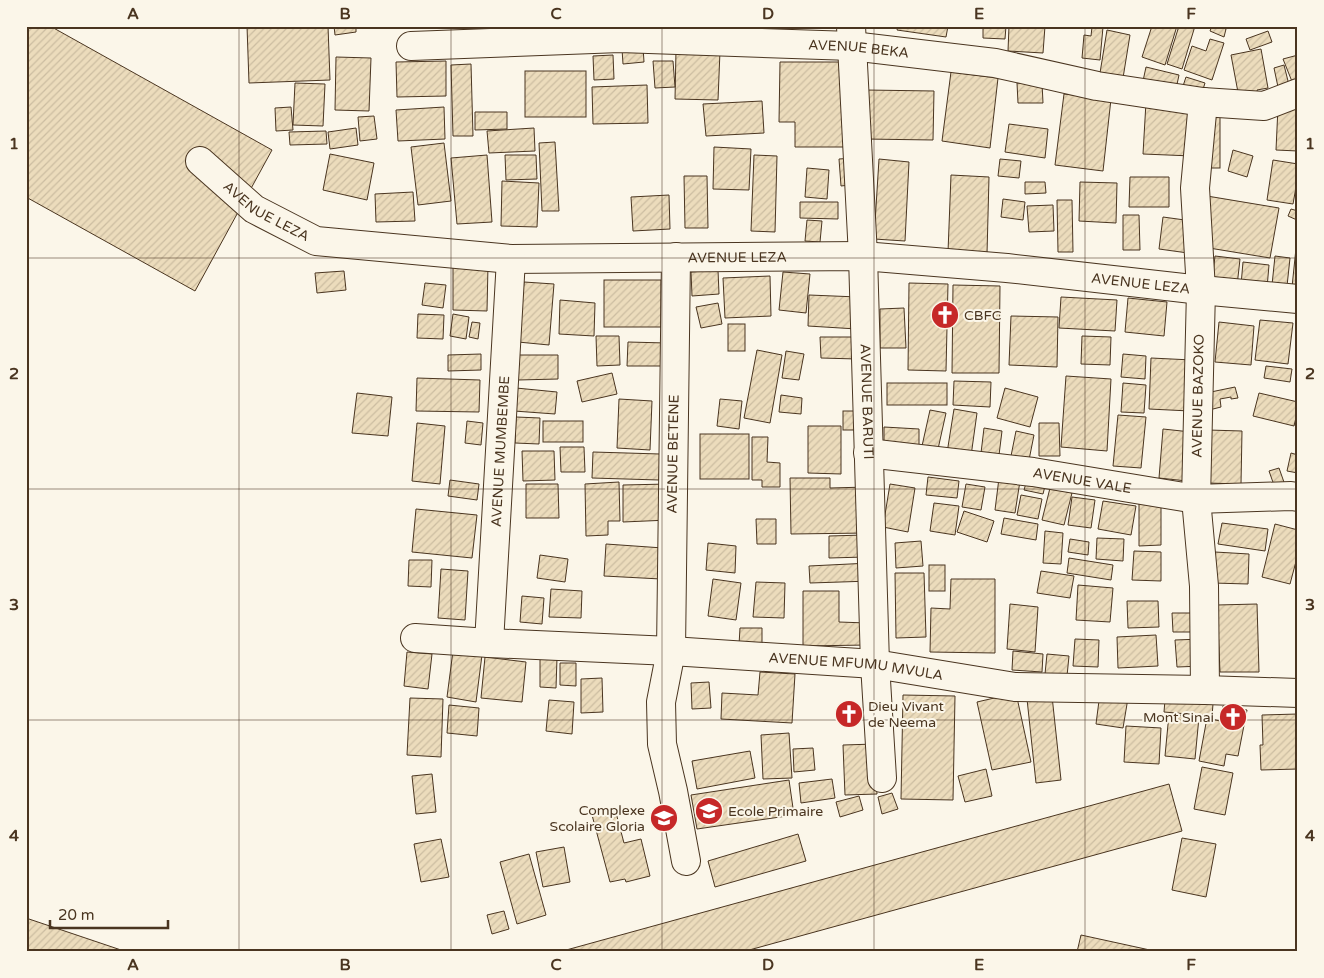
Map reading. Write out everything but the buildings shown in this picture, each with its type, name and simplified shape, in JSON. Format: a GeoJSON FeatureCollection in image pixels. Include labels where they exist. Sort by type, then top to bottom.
{"type":"FeatureCollection","features":[{"type":"Feature","properties":{"kind":"street","name":"AVENUE BEKA"},"geometry":{"type":"LineString","coordinates":[[411,46],[620,38],[852,36],[995,63],[1097,86],[1203,102],[1264,106],[1298,92]]}},
{"type":"Feature","properties":{"kind":"street","name":"AVENUE BARUTI"},"geometry":{"type":"LineString","coordinates":[[852,36],[863,256],[875,664],[882,778]]}},
{"type":"Feature","properties":{"kind":"street","name":"AVENUE BAZOKO"},"geometry":{"type":"LineString","coordinates":[[1203,102],[1195,188],[1201,290],[1196,500],[1204,586],[1205,690]]}},
{"type":"Feature","properties":{"kind":"street","name":"AVENUE LEZA"},"geometry":{"type":"LineString","coordinates":[[200,161],[254,209],[316,241],[510,259],[863,256],[1007,268],[1298,299]]}},
{"type":"Feature","properties":{"kind":"street","name":"AVENUE BETENE"},"geometry":{"type":"LineString","coordinates":[[676,257],[671,651],[661,702],[662,744],[686,862]]}},
{"type":"Feature","properties":{"kind":"street","name":"AVENUE MUMBEMBE"},"geometry":{"type":"LineString","coordinates":[[489,643],[510,259]]}},
{"type":"Feature","properties":{"kind":"street","name":"AVENUE VALE"},"geometry":{"type":"LineString","coordinates":[[868,453],[1033,472],[1196,500],[1298,497]]}},
{"type":"Feature","properties":{"kind":"street","name":"AVENUE MFUMU MVULA"},"geometry":{"type":"LineString","coordinates":[[415,638],[875,664],[1014,687],[1205,690],[1298,694]]}},
{"type":"Feature","properties":{"kind":"place","name":"CBFC"},"geometry":{"type":"Point","coordinates":[945,315]}},
{"type":"Feature","properties":{"kind":"place","name":"Dieu Vivant de Neema"},"geometry":{"type":"Point","coordinates":[849,714]}},
{"type":"Feature","properties":{"kind":"place","name":"Mont Sinai"},"geometry":{"type":"Point","coordinates":[1233,717]}},
{"type":"Feature","properties":{"kind":"place","name":"Ecole Primaire"},"geometry":{"type":"Point","coordinates":[709,811]}},
{"type":"Feature","properties":{"kind":"place","name":"Complexe Scolaire Gloria"},"geometry":{"type":"Point","coordinates":[664,818]}}]}
